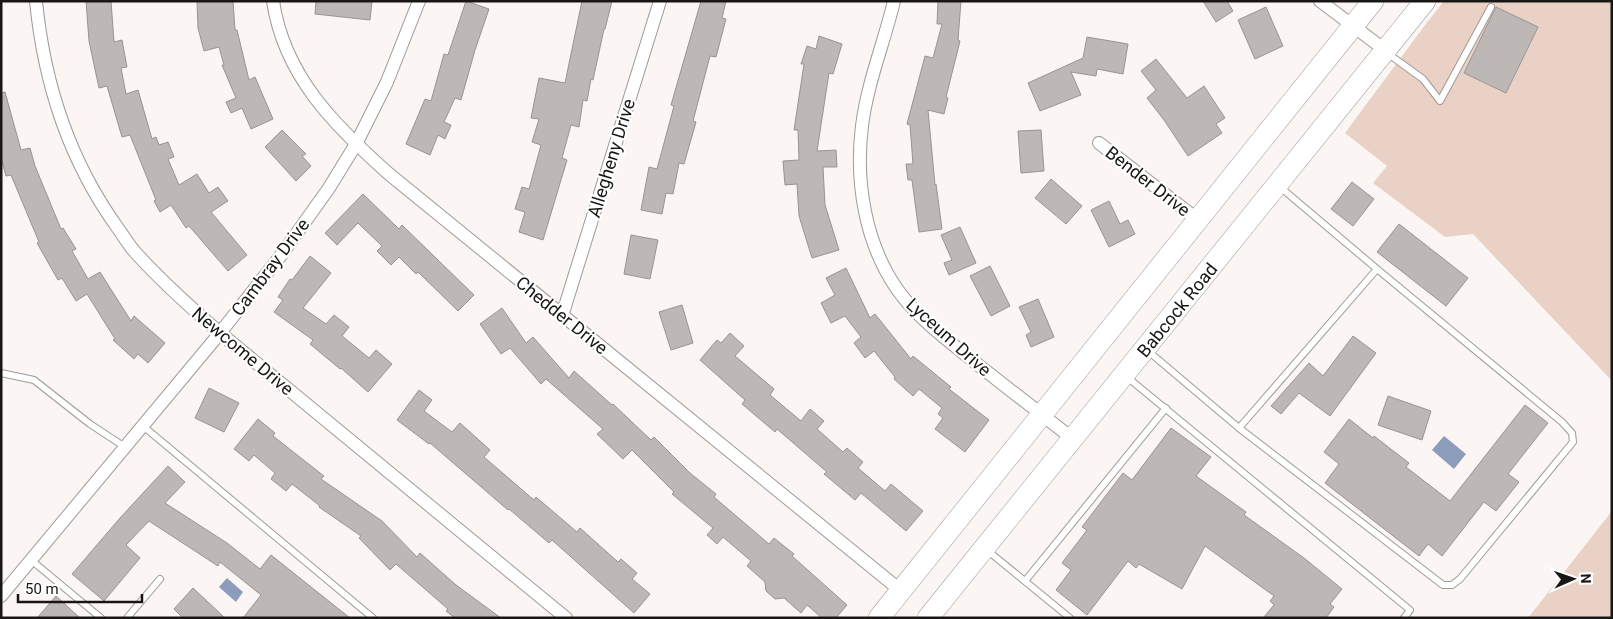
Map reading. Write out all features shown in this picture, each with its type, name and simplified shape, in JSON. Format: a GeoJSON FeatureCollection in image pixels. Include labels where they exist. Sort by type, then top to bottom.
{"type":"FeatureCollection","features":[{"type":"Feature","properties":{"kind":"main road"},"geometry":{"type":"LineString","coordinates":[[879,618],[1373,1]]}},
{"type":"Feature","properties":{"kind":"main road","name":"Babcock Road"},"geometry":{"type":"LineString","coordinates":[[928,618],[1425,1]]}},
{"type":"Feature","properties":{"kind":"street","name":"Newcome Drive"},"geometry":{"type":"LineString","coordinates":[[36,1],[40,34],[50,84],[64,128],[82,171],[106,212],[134,250],[165,285],[220,333],[566,618]]}},
{"type":"Feature","properties":{"kind":"street","name":"Chedder Drive"},"geometry":{"type":"LineString","coordinates":[[273,1],[279,30],[297,72],[323,109],[356,144],[389,174],[562,316],[900,590]]}},
{"type":"Feature","properties":{"kind":"street","name":"Cambray Drive"},"geometry":{"type":"LineString","coordinates":[[1,596],[220,333],[282,254],[329,188],[356,144],[387,82],[418,1]]}},
{"type":"Feature","properties":{"kind":"street","name":"Allegheny Drive"},"geometry":{"type":"LineString","coordinates":[[562,316],[660,1]]}},
{"type":"Feature","properties":{"kind":"street","name":"Lyceum Drive"},"geometry":{"type":"LineString","coordinates":[[894,1],[867,99],[859,150],[863,201],[877,250],[898,290],[917,312],[943,336],[1072,439]]}},
{"type":"Feature","properties":{"kind":"street"},"geometry":{"type":"LineString","coordinates":[[1320,1],[1384,50]]}},
{"type":"Feature","properties":{"kind":"street","name":"Bender Drive"},"geometry":{"type":"LineString","coordinates":[[1099,143],[1198,220]]}},
{"type":"Feature","properties":{"kind":"lane"},"geometry":{"type":"LineString","coordinates":[[1384,50],[1423,79],[1440,101],[1491,6]]}},
{"type":"Feature","properties":{"kind":"lane"},"geometry":{"type":"LineString","coordinates":[[1145,348],[1239,428],[1443,585],[1452,585],[1460,579],[1573,442],[1572,432],[1562,422],[1277,184]]}},
{"type":"Feature","properties":{"kind":"lane"},"geometry":{"type":"LineString","coordinates":[[1239,428],[1377,269]]}},
{"type":"Feature","properties":{"kind":"lane"},"geometry":{"type":"LineString","coordinates":[[1,373],[34,380],[90,424],[125,447]]}},
{"type":"Feature","properties":{"kind":"lane"},"geometry":{"type":"LineString","coordinates":[[1124,375],[1410,610],[1404,618]]}},
{"type":"Feature","properties":{"kind":"lane"},"geometry":{"type":"LineString","coordinates":[[1025,581],[1166,408]]}},
{"type":"Feature","properties":{"kind":"lane"},"geometry":{"type":"LineString","coordinates":[[143,426],[373,618]]}},
{"type":"Feature","properties":{"kind":"lane"},"geometry":{"type":"LineString","coordinates":[[984,548],[1070,618]]}},
{"type":"Feature","properties":{"kind":"lane"},"geometry":{"type":"LineString","coordinates":[[31,560],[101,618]]}},
{"type":"Feature","properties":{"kind":"lane"},"geometry":{"type":"LineString","coordinates":[[127,618],[160,579]]}},
{"type":"Feature","properties":{"kind":"shaded area"},"geometry":{"type":"Polygon","coordinates":[[[1444,1],[1612,1],[1612,381],[1473,234],[1445,237],[1373,183],[1387,166],[1345,133],[1444,1]]]}},
{"type":"Feature","properties":{"kind":"shaded area"},"geometry":{"type":"Polygon","coordinates":[[[1612,511],[1612,618],[1528,618],[1612,511]]]}},
{"type":"Feature","properties":{"kind":"water"},"geometry":{"type":"Polygon","coordinates":[[[1444,436],[1466,454],[1454,469],[1432,450],[1444,436]]]}},
{"type":"Feature","properties":{"kind":"water"},"geometry":{"type":"Polygon","coordinates":[[[227,578],[243,592],[236,602],[219,587],[227,578]]]}},
{"type":"Feature","properties":{"kind":"building"},"geometry":{"type":"Polygon","coordinates":[[[86,1],[111,1],[114,42],[122,40],[127,67],[121,68],[126,94],[138,90],[152,139],[156,137],[159,145],[168,142],[174,157],[168,159],[179,185],[197,174],[209,193],[218,187],[228,201],[211,212],[247,255],[228,271],[189,226],[186,228],[171,205],[160,212],[154,201],[156,200],[130,135],[122,137],[107,86],[99,88],[89,41],[86,1]]]}},
{"type":"Feature","properties":{"kind":"building"},"geometry":{"type":"Polygon","coordinates":[[[197,1],[233,1],[235,30],[237,30],[249,80],[255,77],[273,119],[251,129],[242,108],[231,113],[226,102],[236,98],[222,65],[224,65],[219,47],[204,51],[198,28],[197,1]]]}},
{"type":"Feature","properties":{"kind":"building"},"geometry":{"type":"Polygon","coordinates":[[[316,1],[372,1],[370,20],[315,14],[316,1]]]}},
{"type":"Feature","properties":{"kind":"building"},"geometry":{"type":"Polygon","coordinates":[[[466,1],[489,9],[461,100],[455,98],[444,122],[451,125],[445,139],[438,135],[430,155],[406,144],[425,99],[431,101],[444,54],[448,55],[466,1]]]}},
{"type":"Feature","properties":{"kind":"building"},"geometry":{"type":"Polygon","coordinates":[[[582,1],[612,1],[587,101],[583,100],[579,127],[571,125],[562,158],[567,160],[543,240],[519,232],[525,212],[515,209],[522,187],[529,189],[541,145],[532,142],[539,119],[531,118],[539,78],[565,83],[582,1]]]}},
{"type":"Feature","properties":{"kind":"building"},"geometry":{"type":"Polygon","coordinates":[[[701,1],[726,1],[722,18],[726,19],[716,57],[710,56],[693,121],[696,122],[684,164],[679,163],[673,194],[666,193],[662,214],[641,210],[649,167],[657,169],[674,106],[671,105],[701,1]]]}},
{"type":"Feature","properties":{"kind":"building"},"geometry":{"type":"Polygon","coordinates":[[[938,1],[961,1],[958,40],[960,41],[946,97],[948,98],[944,114],[928,110],[935,185],[942,229],[919,232],[912,180],[908,180],[906,164],[913,164],[910,125],[907,124],[925,56],[933,58],[942,24],[937,24],[938,1]]]}},
{"type":"Feature","properties":{"kind":"building"},"geometry":{"type":"Polygon","coordinates":[[[1203,1],[1227,1],[1233,11],[1216,22],[1203,1]]]}},
{"type":"Feature","properties":{"kind":"building"},"geometry":{"type":"Polygon","coordinates":[[[1266,7],[1283,46],[1255,59],[1238,20],[1266,7]]]}},
{"type":"Feature","properties":{"kind":"building"},"geometry":{"type":"Polygon","coordinates":[[[1496,7],[1538,27],[1506,93],[1464,73],[1496,7]]]}},
{"type":"Feature","properties":{"kind":"building"},"geometry":{"type":"Polygon","coordinates":[[[819,36],[842,44],[833,74],[829,73],[817,151],[836,150],[837,167],[823,167],[825,205],[839,250],[812,258],[799,216],[797,184],[785,185],[783,161],[799,160],[798,130],[794,130],[804,64],[801,64],[807,46],[816,49],[819,36]]]}},
{"type":"Feature","properties":{"kind":"building"},"geometry":{"type":"Polygon","coordinates":[[[1087,37],[1128,44],[1123,74],[1097,69],[1096,76],[1071,72],[1081,95],[1040,111],[1028,83],[1083,58],[1087,37]]]}},
{"type":"Feature","properties":{"kind":"building"},"geometry":{"type":"Polygon","coordinates":[[[1156,59],[1187,98],[1204,86],[1225,118],[1216,124],[1222,133],[1188,156],[1147,98],[1156,90],[1141,71],[1156,59]]]}},
{"type":"Feature","properties":{"kind":"building"},"geometry":{"type":"Polygon","coordinates":[[[5,92],[21,150],[30,148],[35,166],[61,229],[63,228],[76,249],[72,251],[88,279],[100,272],[131,321],[134,316],[165,343],[148,363],[138,354],[134,359],[113,340],[115,339],[87,294],[76,301],[62,278],[58,280],[37,243],[39,242],[11,175],[6,176],[1,158],[1,93],[5,92]]]}},
{"type":"Feature","properties":{"kind":"building"},"geometry":{"type":"Polygon","coordinates":[[[282,130],[306,154],[302,156],[311,166],[296,181],[265,147],[282,130]]]}},
{"type":"Feature","properties":{"kind":"building"},"geometry":{"type":"Polygon","coordinates":[[[1041,130],[1044,171],[1021,173],[1018,131],[1041,130]]]}},
{"type":"Feature","properties":{"kind":"building"},"geometry":{"type":"Polygon","coordinates":[[[1051,179],[1082,206],[1066,224],[1035,198],[1051,179]]]}},
{"type":"Feature","properties":{"kind":"building"},"geometry":{"type":"Polygon","coordinates":[[[1352,182],[1374,199],[1353,226],[1331,209],[1352,182]]]}},
{"type":"Feature","properties":{"kind":"building"},"geometry":{"type":"Polygon","coordinates":[[[363,194],[399,229],[402,225],[474,295],[458,311],[418,272],[416,274],[399,257],[391,265],[377,251],[382,246],[358,223],[337,245],[325,233],[363,194]]]}},
{"type":"Feature","properties":{"kind":"building"},"geometry":{"type":"Polygon","coordinates":[[[1109,201],[1120,224],[1128,220],[1135,234],[1109,247],[1091,210],[1109,201]]]}},
{"type":"Feature","properties":{"kind":"building"},"geometry":{"type":"Polygon","coordinates":[[[1399,224],[1468,278],[1446,306],[1377,252],[1399,224]]]}},
{"type":"Feature","properties":{"kind":"building"},"geometry":{"type":"Polygon","coordinates":[[[960,227],[976,263],[949,275],[944,263],[952,260],[941,235],[960,227]]]}},
{"type":"Feature","properties":{"kind":"building"},"geometry":{"type":"Polygon","coordinates":[[[631,235],[658,240],[650,279],[624,274],[631,235]]]}},
{"type":"Feature","properties":{"kind":"building"},"geometry":{"type":"Polygon","coordinates":[[[310,256],[331,273],[303,308],[326,324],[334,315],[349,327],[342,336],[369,358],[376,350],[392,364],[368,392],[310,344],[313,340],[274,312],[283,300],[278,297],[290,279],[292,280],[310,256]]]}},
{"type":"Feature","properties":{"kind":"building"},"geometry":{"type":"Polygon","coordinates":[[[990,266],[1010,306],[991,316],[970,276],[990,266]]]}},
{"type":"Feature","properties":{"kind":"building"},"geometry":{"type":"Polygon","coordinates":[[[846,268],[870,318],[875,314],[911,359],[913,356],[951,387],[949,389],[989,420],[965,452],[935,429],[943,418],[938,414],[942,408],[919,389],[913,396],[894,379],[895,377],[874,351],[865,358],[854,343],[861,337],[845,316],[831,323],[821,303],[835,295],[826,278],[846,268]]]}},
{"type":"Feature","properties":{"kind":"building"},"geometry":{"type":"Polygon","coordinates":[[[1038,299],[1054,337],[1031,347],[1026,335],[1031,332],[1019,307],[1038,299]]]}},
{"type":"Feature","properties":{"kind":"building"},"geometry":{"type":"Polygon","coordinates":[[[682,305],[693,343],[671,350],[659,312],[682,305]]]}},
{"type":"Feature","properties":{"kind":"building"},"geometry":{"type":"Polygon","coordinates":[[[502,308],[526,343],[533,337],[569,378],[574,371],[651,440],[654,437],[690,473],[716,494],[714,497],[769,544],[774,538],[794,554],[792,556],[847,605],[836,618],[822,618],[807,605],[801,613],[784,598],[775,599],[766,591],[765,582],[747,566],[751,561],[723,537],[717,544],[707,535],[713,528],[672,494],[674,492],[632,450],[623,459],[597,434],[603,429],[546,379],[541,384],[510,348],[501,354],[480,324],[502,308]]]}},
{"type":"Feature","properties":{"kind":"building"},"geometry":{"type":"Polygon","coordinates":[[[730,333],[744,346],[735,356],[774,389],[770,395],[801,421],[810,409],[824,421],[817,429],[843,452],[847,448],[863,462],[858,468],[885,491],[891,484],[923,511],[906,531],[861,493],[855,500],[824,474],[827,472],[777,429],[775,432],[742,404],[745,400],[700,360],[717,340],[721,343],[730,333]]]}},
{"type":"Feature","properties":{"kind":"building"},"geometry":{"type":"Polygon","coordinates":[[[1353,336],[1376,353],[1330,416],[1299,393],[1281,414],[1271,406],[1309,363],[1323,376],[1353,336]]]}},
{"type":"Feature","properties":{"kind":"building"},"geometry":{"type":"Polygon","coordinates":[[[209,388],[239,403],[224,432],[195,418],[209,388]]]}},
{"type":"Feature","properties":{"kind":"building"},"geometry":{"type":"Polygon","coordinates":[[[419,390],[432,400],[424,411],[452,432],[460,423],[490,450],[484,457],[534,500],[536,497],[577,532],[580,528],[618,562],[621,559],[637,573],[632,579],[650,594],[634,613],[552,540],[549,543],[430,443],[397,420],[419,390]]]}},
{"type":"Feature","properties":{"kind":"building"},"geometry":{"type":"Polygon","coordinates":[[[1388,396],[1431,411],[1422,440],[1378,425],[1388,396]]]}},
{"type":"Feature","properties":{"kind":"building"},"geometry":{"type":"Polygon","coordinates":[[[1525,405],[1548,423],[1508,474],[1519,482],[1496,511],[1484,502],[1442,556],[1428,544],[1419,556],[1325,483],[1339,464],[1324,452],[1349,419],[1409,463],[1406,467],[1450,501],[1525,405]]]}},
{"type":"Feature","properties":{"kind":"building"},"geometry":{"type":"Polygon","coordinates":[[[258,419],[275,433],[273,436],[324,476],[321,479],[382,521],[417,557],[420,553],[456,585],[501,618],[455,618],[446,611],[448,609],[396,564],[390,570],[359,538],[361,536],[319,507],[292,484],[286,491],[271,479],[275,473],[254,455],[249,461],[234,449],[258,419]]]}},
{"type":"Feature","properties":{"kind":"building"},"geometry":{"type":"Polygon","coordinates":[[[1171,428],[1211,457],[1196,476],[1246,512],[1244,515],[1304,558],[1342,589],[1330,604],[1334,607],[1326,618],[1263,618],[1274,605],[1270,601],[1274,596],[1205,546],[1182,589],[1139,564],[1136,568],[1128,561],[1087,615],[1056,590],[1071,570],[1062,563],[1087,530],[1082,527],[1123,473],[1132,480],[1171,428]]]}},
{"type":"Feature","properties":{"kind":"building"},"geometry":{"type":"Polygon","coordinates":[[[168,466],[185,482],[165,503],[227,543],[260,569],[271,555],[350,618],[243,618],[261,595],[220,562],[218,566],[149,521],[126,545],[140,558],[104,601],[72,574],[168,466]]]}},
{"type":"Feature","properties":{"kind":"building"},"geometry":{"type":"Polygon","coordinates":[[[193,588],[225,618],[183,618],[174,609],[193,588]]]}},
{"type":"Feature","properties":{"kind":"building"},"geometry":{"type":"Polygon","coordinates":[[[56,596],[80,618],[37,618],[56,596]]]}}]}
